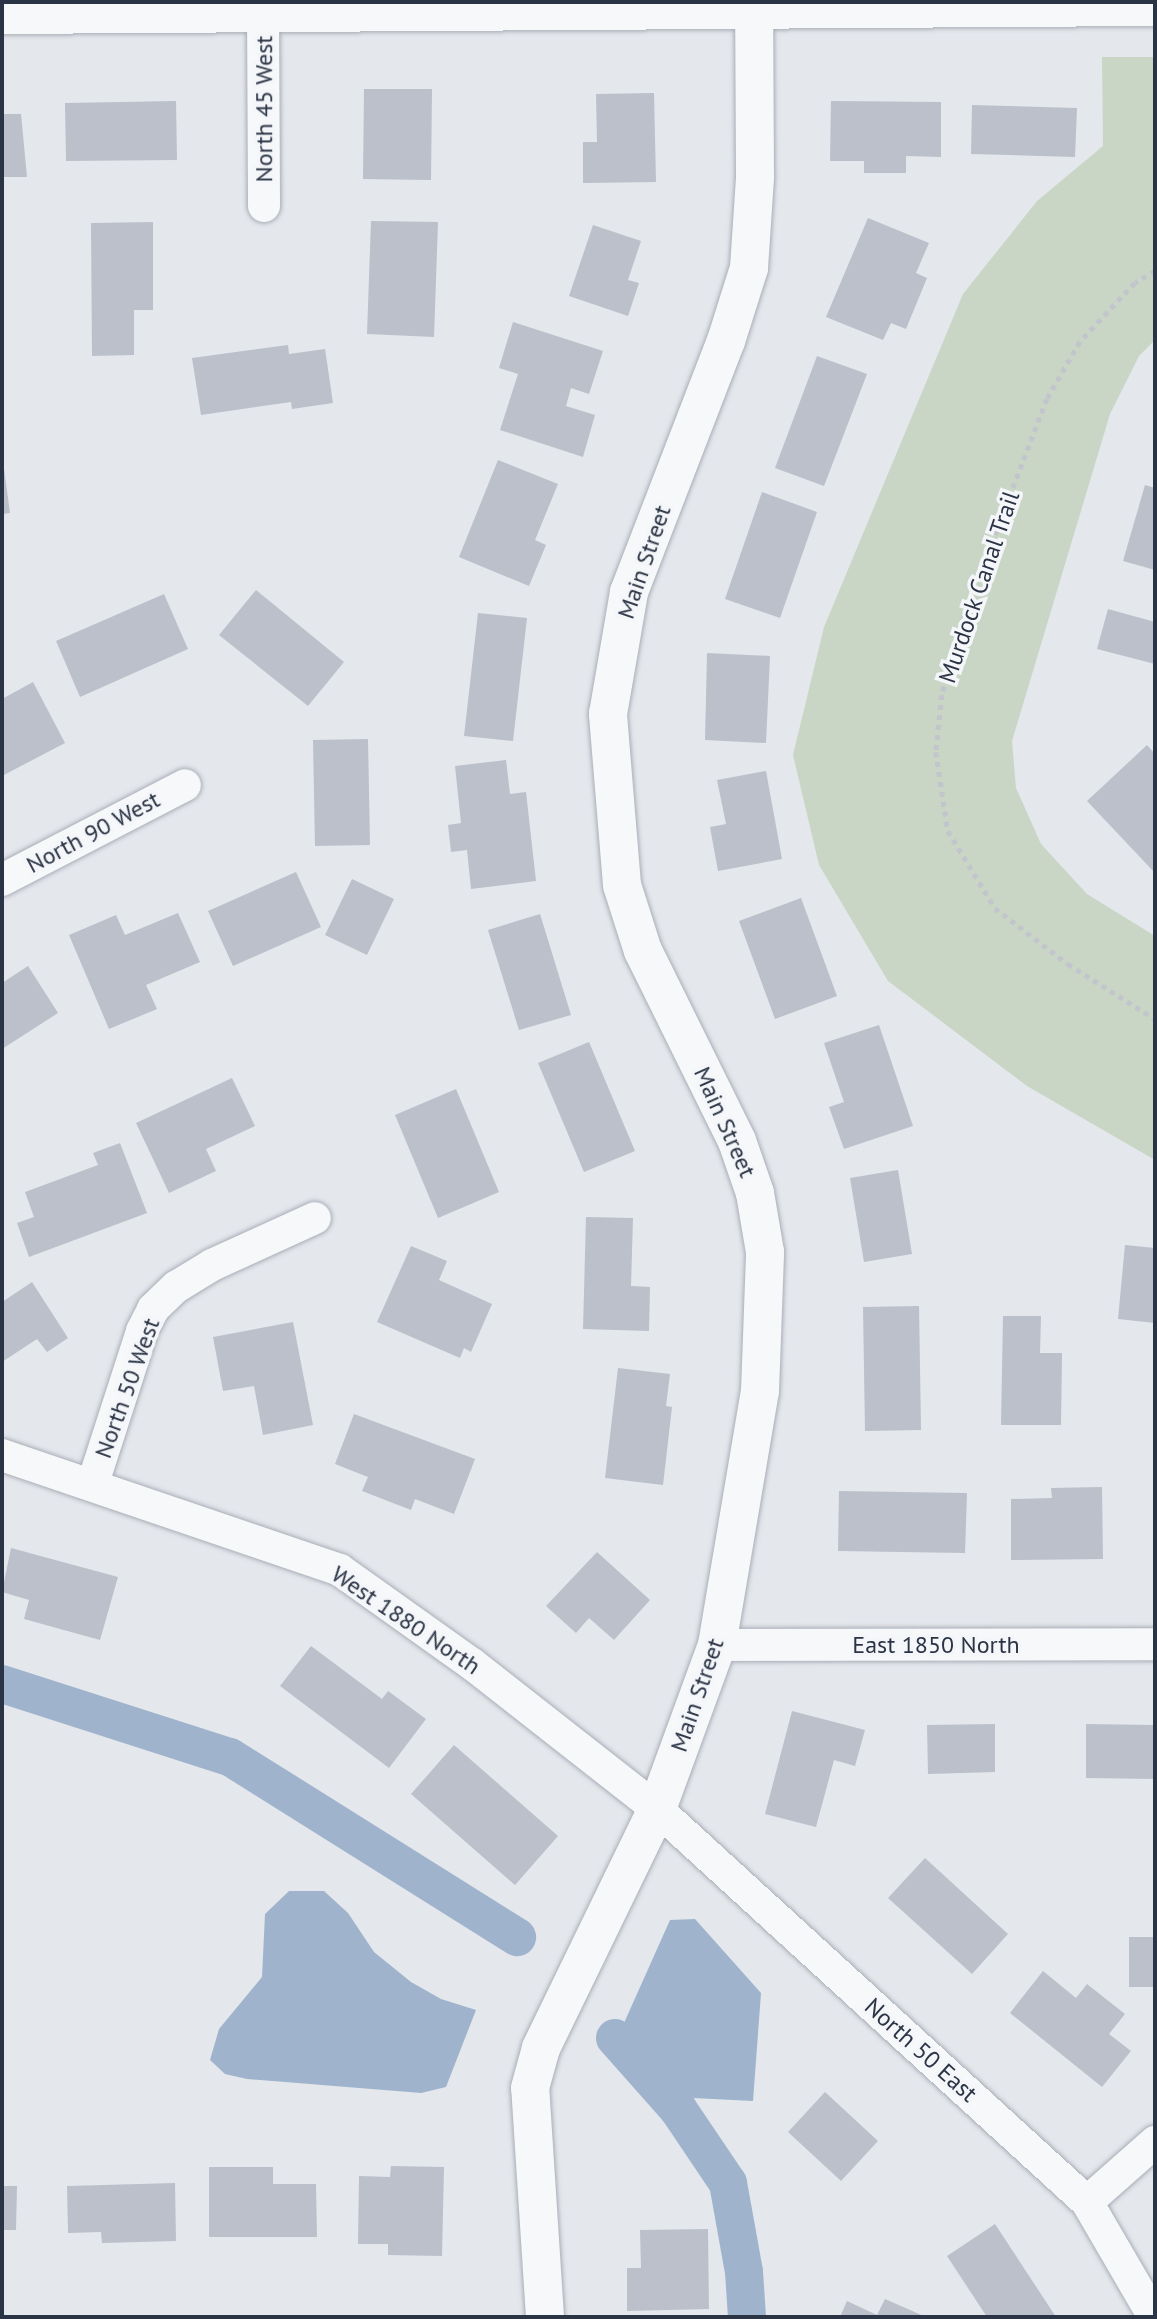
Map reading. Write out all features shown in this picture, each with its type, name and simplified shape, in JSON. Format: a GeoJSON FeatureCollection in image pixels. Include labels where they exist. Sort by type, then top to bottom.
{"type":"FeatureCollection","features":[{"type":"Feature","properties":{"kind":"street"},"geometry":{"type":"LineString","coordinates":[[2,15],[754,7],[1155,7]]}},
{"type":"Feature","properties":{"kind":"street","name":"Main Street"},"geometry":{"type":"LineString","coordinates":[[545,2317],[530,2088],[541,2048],[657,1809],[716,1645],[760,1391],[765,1252],[755,1193],[737,1141],[643,951],[622,885],[608,714],[629,592],[726,341],[749,268],[755,177],[754,7]]}},
{"type":"Feature","properties":{"kind":"street","name":"North 45 West"},"geometry":{"type":"LineString","coordinates":[[263,11],[264,206]]}},
{"type":"Feature","properties":{"kind":"street","name":"North 90 West"},"geometry":{"type":"LineString","coordinates":[[2,880],[185,785]]}},
{"type":"Feature","properties":{"kind":"street","name":"North 50 West"},"geometry":{"type":"LineString","coordinates":[[93,1483],[142,1331],[153,1309],[177,1287],[212,1265],[315,1218]]}},
{"type":"Feature","properties":{"kind":"street","name":"West 1880 North"},"geometry":{"type":"LineString","coordinates":[[2,1455],[93,1483],[340,1570],[472,1664],[657,1809]]}},
{"type":"Feature","properties":{"kind":"street","name":"East 1850 North"},"geometry":{"type":"LineString","coordinates":[[716,1645],[1155,1644]]}},
{"type":"Feature","properties":{"kind":"street","name":"North 50 East"},"geometry":{"type":"LineString","coordinates":[[657,1809],[1087,2202],[1154,2317]]}},
{"type":"Feature","properties":{"kind":"street"},"geometry":{"type":"LineString","coordinates":[[1087,2202],[1155,2142]]}},
{"type":"Feature","properties":{"kind":"path","name":"Murdock Canal Trail"},"geometry":{"type":"LineString","coordinates":[[1155,271],[1129,289],[1080,342],[1047,399],[963,618],[942,695],[936,752],[948,831],[995,908],[1068,964],[1155,1019]]}},
{"type":"Feature","properties":{"kind":"green space"},"geometry":{"type":"Polygon","coordinates":[[[1102,57],[1155,57],[1155,340],[1139,356],[1110,414],[1012,741],[1016,788],[1041,844],[1087,894],[1155,936],[1155,1160],[1027,1086],[888,981],[819,865],[793,755],[824,627],[963,294],[1037,201],[1103,146],[1102,57]]]}},
{"type":"Feature","properties":{"kind":"water"},"geometry":{"type":"Polygon","coordinates":[[[289,1891],[324,1891],[348,1913],[374,1952],[411,1982],[441,1999],[476,2010],[446,2087],[421,2093],[247,2079],[225,2074],[210,2060],[219,2029],[262,1977],[265,1914],[289,1891]]]}},
{"type":"Feature","properties":{"kind":"water"},"geometry":{"type":"Polygon","coordinates":[[[695,1919],[761,1993],[753,2101],[693,2098],[624,2023],[670,1920],[695,1919]]]}},
{"type":"Feature","properties":{"kind":"building"},"geometry":{"type":"Polygon","coordinates":[[[364,89],[432,89],[431,180],[363,179],[364,89]]]}},
{"type":"Feature","properties":{"kind":"building"},"geometry":{"type":"Polygon","coordinates":[[[654,93],[656,182],[583,183],[583,142],[597,142],[596,94],[654,93]]]}},
{"type":"Feature","properties":{"kind":"building"},"geometry":{"type":"Polygon","coordinates":[[[176,101],[177,160],[66,161],[65,103],[176,101]]]}},
{"type":"Feature","properties":{"kind":"building"},"geometry":{"type":"Polygon","coordinates":[[[831,101],[941,102],[941,157],[906,156],[906,173],[864,173],[864,161],[830,161],[831,101]]]}},
{"type":"Feature","properties":{"kind":"building"},"geometry":{"type":"Polygon","coordinates":[[[972,105],[1077,108],[1075,157],[971,154],[972,105]]]}},
{"type":"Feature","properties":{"kind":"building"},"geometry":{"type":"Polygon","coordinates":[[[2,114],[21,114],[27,177],[2,177],[2,114]]]}},
{"type":"Feature","properties":{"kind":"building"},"geometry":{"type":"Polygon","coordinates":[[[868,218],[929,243],[916,273],[927,278],[906,329],[891,323],[883,340],[826,317],[868,218]]]}},
{"type":"Feature","properties":{"kind":"building"},"geometry":{"type":"Polygon","coordinates":[[[371,221],[438,222],[434,337],[367,334],[371,221]]]}},
{"type":"Feature","properties":{"kind":"building"},"geometry":{"type":"Polygon","coordinates":[[[153,222],[153,310],[134,310],[134,355],[92,356],[91,223],[153,222]]]}},
{"type":"Feature","properties":{"kind":"building"},"geometry":{"type":"Polygon","coordinates":[[[593,225],[641,241],[628,280],[639,283],[628,316],[569,296],[593,225]]]}},
{"type":"Feature","properties":{"kind":"building"},"geometry":{"type":"Polygon","coordinates":[[[513,322],[603,351],[589,394],[571,388],[566,406],[595,415],[583,457],[500,430],[518,374],[499,368],[513,322]]]}},
{"type":"Feature","properties":{"kind":"building"},"geometry":{"type":"Polygon","coordinates":[[[288,345],[289,354],[325,349],[333,403],[292,409],[291,402],[201,415],[192,358],[288,345]]]}},
{"type":"Feature","properties":{"kind":"building"},"geometry":{"type":"Polygon","coordinates":[[[817,356],[867,374],[824,486],[775,468],[817,356]]]}},
{"type":"Feature","properties":{"kind":"building"},"geometry":{"type":"Polygon","coordinates":[[[498,460],[558,484],[535,540],[546,545],[529,586],[459,557],[498,460]]]}},
{"type":"Feature","properties":{"kind":"building"},"geometry":{"type":"Polygon","coordinates":[[[2,462],[10,513],[2,514],[2,462]]]}},
{"type":"Feature","properties":{"kind":"building"},"geometry":{"type":"Polygon","coordinates":[[[1145,485],[1155,488],[1155,570],[1123,561],[1145,485]]]}},
{"type":"Feature","properties":{"kind":"building"},"geometry":{"type":"Polygon","coordinates":[[[762,492],[817,512],[780,618],[725,599],[762,492]]]}},
{"type":"Feature","properties":{"kind":"building"},"geometry":{"type":"Polygon","coordinates":[[[256,590],[344,662],[308,706],[219,635],[256,590]]]}},
{"type":"Feature","properties":{"kind":"building"},"geometry":{"type":"Polygon","coordinates":[[[164,594],[188,649],[80,697],[56,641],[164,594]]]}},
{"type":"Feature","properties":{"kind":"building"},"geometry":{"type":"Polygon","coordinates":[[[1108,609],[1155,622],[1155,664],[1097,649],[1108,609]]]}},
{"type":"Feature","properties":{"kind":"building"},"geometry":{"type":"Polygon","coordinates":[[[478,613],[527,618],[513,741],[464,736],[478,613]]]}},
{"type":"Feature","properties":{"kind":"building"},"geometry":{"type":"Polygon","coordinates":[[[707,653],[770,656],[766,743],[705,740],[707,653]]]}},
{"type":"Feature","properties":{"kind":"building"},"geometry":{"type":"Polygon","coordinates":[[[33,682],[65,743],[2,776],[2,699],[33,682]]]}},
{"type":"Feature","properties":{"kind":"building"},"geometry":{"type":"Polygon","coordinates":[[[368,739],[370,845],[315,846],[313,740],[368,739]]]}},
{"type":"Feature","properties":{"kind":"building"},"geometry":{"type":"Polygon","coordinates":[[[1147,745],[1155,754],[1155,873],[1087,801],[1147,745]]]}},
{"type":"Feature","properties":{"kind":"building"},"geometry":{"type":"Polygon","coordinates":[[[506,760],[510,794],[526,792],[536,881],[471,889],[467,850],[451,852],[448,825],[461,823],[455,766],[506,760]]]}},
{"type":"Feature","properties":{"kind":"building"},"geometry":{"type":"Polygon","coordinates":[[[766,771],[782,859],[718,871],[710,827],[726,824],[717,780],[766,771]]]}},
{"type":"Feature","properties":{"kind":"building"},"geometry":{"type":"Polygon","coordinates":[[[296,872],[321,927],[233,966],[208,911],[296,872]]]}},
{"type":"Feature","properties":{"kind":"building"},"geometry":{"type":"Polygon","coordinates":[[[352,879],[394,899],[367,955],[325,935],[352,879]]]}},
{"type":"Feature","properties":{"kind":"building"},"geometry":{"type":"Polygon","coordinates":[[[801,898],[837,996],[775,1019],[739,921],[801,898]]]}},
{"type":"Feature","properties":{"kind":"building"},"geometry":{"type":"Polygon","coordinates":[[[178,913],[200,962],[146,985],[157,1009],[109,1029],[69,935],[116,915],[125,935],[178,913]]]}},
{"type":"Feature","properties":{"kind":"building"},"geometry":{"type":"Polygon","coordinates":[[[540,914],[571,1015],[519,1030],[488,930],[540,914]]]}},
{"type":"Feature","properties":{"kind":"building"},"geometry":{"type":"Polygon","coordinates":[[[28,966],[58,1013],[2,1049],[2,983],[28,966]]]}},
{"type":"Feature","properties":{"kind":"building"},"geometry":{"type":"Polygon","coordinates":[[[879,1025],[913,1126],[844,1149],[829,1107],[844,1102],[824,1043],[879,1025]]]}},
{"type":"Feature","properties":{"kind":"building"},"geometry":{"type":"Polygon","coordinates":[[[589,1042],[635,1151],[584,1172],[538,1063],[589,1042]]]}},
{"type":"Feature","properties":{"kind":"building"},"geometry":{"type":"Polygon","coordinates":[[[232,1078],[255,1126],[206,1149],[216,1171],[169,1193],[136,1123],[232,1078]]]}},
{"type":"Feature","properties":{"kind":"building"},"geometry":{"type":"Polygon","coordinates":[[[456,1089],[499,1192],[438,1218],[395,1115],[456,1089]]]}},
{"type":"Feature","properties":{"kind":"building"},"geometry":{"type":"Polygon","coordinates":[[[120,1143],[147,1213],[29,1257],[17,1223],[34,1217],[25,1192],[98,1165],[93,1153],[120,1143]]]}},
{"type":"Feature","properties":{"kind":"building"},"geometry":{"type":"Polygon","coordinates":[[[898,1170],[912,1254],[864,1262],[850,1178],[898,1170]]]}},
{"type":"Feature","properties":{"kind":"building"},"geometry":{"type":"Polygon","coordinates":[[[586,1217],[633,1218],[631,1286],[650,1287],[649,1331],[583,1329],[586,1217]]]}},
{"type":"Feature","properties":{"kind":"building"},"geometry":{"type":"Polygon","coordinates":[[[1125,1245],[1155,1248],[1155,1323],[1118,1319],[1125,1245]]]}},
{"type":"Feature","properties":{"kind":"building"},"geometry":{"type":"Polygon","coordinates":[[[411,1246],[447,1261],[439,1280],[492,1304],[471,1352],[464,1348],[460,1358],[377,1322],[411,1246]]]}},
{"type":"Feature","properties":{"kind":"building"},"geometry":{"type":"Polygon","coordinates":[[[32,1282],[68,1338],[47,1352],[37,1339],[2,1362],[2,1302],[32,1282]]]}},
{"type":"Feature","properties":{"kind":"building"},"geometry":{"type":"Polygon","coordinates":[[[919,1306],[921,1430],[865,1431],[863,1307],[919,1306]]]}},
{"type":"Feature","properties":{"kind":"building"},"geometry":{"type":"Polygon","coordinates":[[[1003,1316],[1041,1316],[1040,1353],[1062,1353],[1061,1425],[1001,1425],[1003,1316]]]}},
{"type":"Feature","properties":{"kind":"building"},"geometry":{"type":"Polygon","coordinates":[[[293,1322],[313,1425],[263,1435],[254,1386],[223,1391],[213,1337],[293,1322]]]}},
{"type":"Feature","properties":{"kind":"building"},"geometry":{"type":"Polygon","coordinates":[[[618,1368],[670,1374],[666,1406],[672,1407],[663,1485],[605,1478],[618,1368]]]}},
{"type":"Feature","properties":{"kind":"building"},"geometry":{"type":"Polygon","coordinates":[[[354,1414],[475,1459],[454,1514],[415,1499],[411,1510],[362,1491],[368,1477],[335,1464],[354,1414]]]}},
{"type":"Feature","properties":{"kind":"building"},"geometry":{"type":"Polygon","coordinates":[[[1102,1487],[1103,1559],[1011,1560],[1011,1499],[1052,1498],[1051,1488],[1102,1487]]]}},
{"type":"Feature","properties":{"kind":"building"},"geometry":{"type":"Polygon","coordinates":[[[839,1491],[967,1493],[965,1553],[838,1551],[839,1491]]]}},
{"type":"Feature","properties":{"kind":"building"},"geometry":{"type":"Polygon","coordinates":[[[11,1548],[118,1577],[100,1640],[24,1619],[29,1600],[2,1592],[11,1548]]]}},
{"type":"Feature","properties":{"kind":"building"},"geometry":{"type":"Polygon","coordinates":[[[597,1552],[650,1600],[614,1640],[589,1618],[576,1633],[546,1606],[597,1552]]]}},
{"type":"Feature","properties":{"kind":"building"},"geometry":{"type":"Polygon","coordinates":[[[311,1646],[382,1699],[388,1691],[426,1719],[389,1768],[280,1686],[311,1646]]]}},
{"type":"Feature","properties":{"kind":"building"},"geometry":{"type":"Polygon","coordinates":[[[792,1711],[865,1730],[855,1766],[834,1760],[816,1827],[765,1814],[792,1711]]]}},
{"type":"Feature","properties":{"kind":"building"},"geometry":{"type":"Polygon","coordinates":[[[995,1724],[995,1772],[928,1774],[927,1725],[995,1724]]]}},
{"type":"Feature","properties":{"kind":"building"},"geometry":{"type":"Polygon","coordinates":[[[1086,1724],[1155,1725],[1155,1779],[1086,1778],[1086,1724]]]}},
{"type":"Feature","properties":{"kind":"building"},"geometry":{"type":"Polygon","coordinates":[[[454,1745],[558,1836],[515,1885],[411,1794],[454,1745]]]}},
{"type":"Feature","properties":{"kind":"building"},"geometry":{"type":"Polygon","coordinates":[[[925,1858],[1008,1934],[972,1974],[888,1898],[925,1858]]]}},
{"type":"Feature","properties":{"kind":"building"},"geometry":{"type":"Polygon","coordinates":[[[1129,1937],[1155,1937],[1155,1987],[1129,1987],[1129,1937]]]}},
{"type":"Feature","properties":{"kind":"building"},"geometry":{"type":"Polygon","coordinates":[[[1043,1971],[1076,1998],[1087,1984],[1125,2014],[1109,2034],[1131,2051],[1102,2087],[1010,2013],[1043,1971]]]}},
{"type":"Feature","properties":{"kind":"building"},"geometry":{"type":"Polygon","coordinates":[[[825,2092],[878,2141],[841,2181],[788,2132],[825,2092]]]}},
{"type":"Feature","properties":{"kind":"building"},"geometry":{"type":"Polygon","coordinates":[[[391,2166],[444,2167],[442,2256],[388,2255],[388,2244],[358,2244],[359,2176],[390,2177],[391,2166]]]}},
{"type":"Feature","properties":{"kind":"building"},"geometry":{"type":"Polygon","coordinates":[[[209,2167],[273,2167],[273,2184],[316,2184],[317,2237],[209,2237],[209,2167]]]}},
{"type":"Feature","properties":{"kind":"building"},"geometry":{"type":"Polygon","coordinates":[[[175,2183],[176,2241],[102,2243],[101,2232],[68,2233],[67,2186],[175,2183]]]}},
{"type":"Feature","properties":{"kind":"building"},"geometry":{"type":"Polygon","coordinates":[[[2,2186],[17,2186],[16,2230],[2,2230],[2,2186]]]}},
{"type":"Feature","properties":{"kind":"building"},"geometry":{"type":"Polygon","coordinates":[[[995,2224],[1056,2317],[987,2317],[947,2256],[995,2224]]]}},
{"type":"Feature","properties":{"kind":"building"},"geometry":{"type":"Polygon","coordinates":[[[708,2229],[709,2309],[627,2311],[627,2268],[641,2268],[640,2230],[708,2229]]]}},
{"type":"Feature","properties":{"kind":"building"},"geometry":{"type":"Polygon","coordinates":[[[885,2299],[926,2317],[840,2317],[847,2301],[877,2315],[885,2299]]]}},
{"type":"Feature","properties":{"kind":"waterway"},"geometry":{"type":"LineString","coordinates":[[2,1684],[230,1757],[517,1937]]}},
{"type":"Feature","properties":{"kind":"waterway"},"geometry":{"type":"LineString","coordinates":[[615,2038],[678,2109],[728,2183],[744,2272],[747,2317]]}}]}
